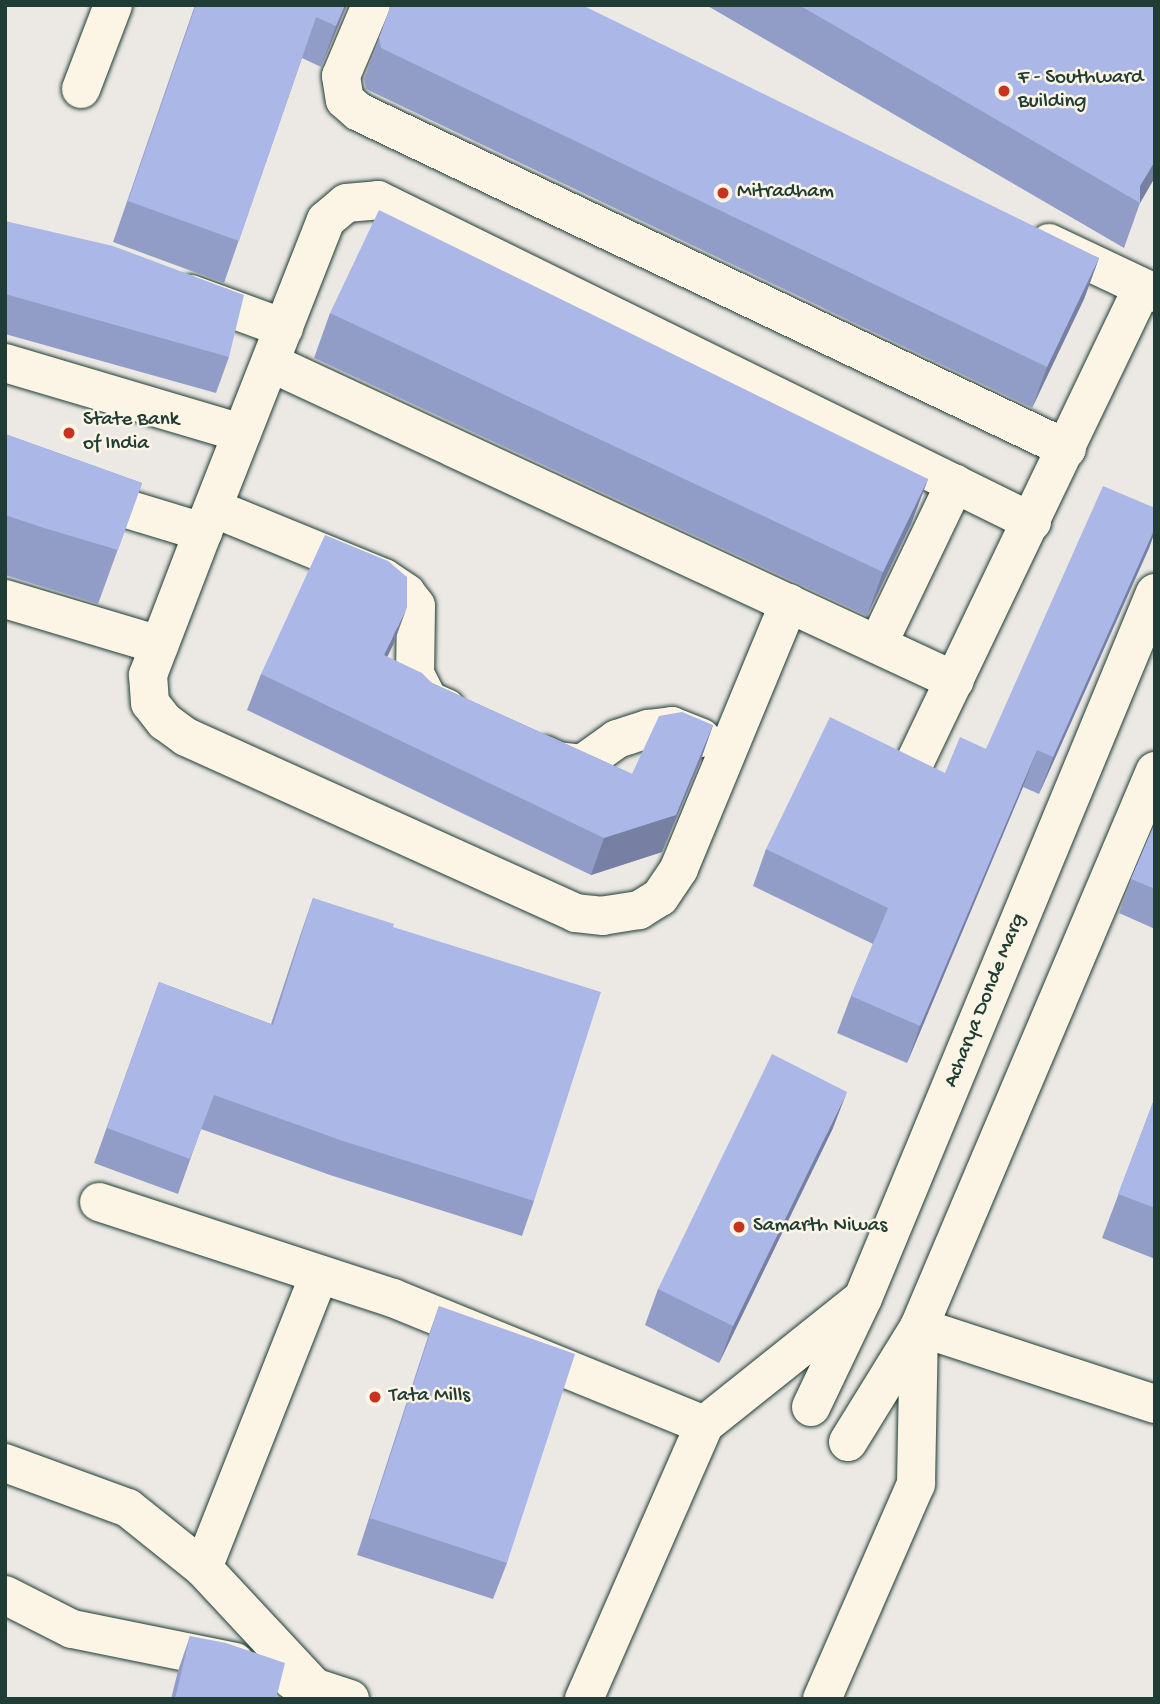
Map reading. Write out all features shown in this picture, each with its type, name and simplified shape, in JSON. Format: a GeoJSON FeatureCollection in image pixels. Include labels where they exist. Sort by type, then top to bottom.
{"type":"FeatureCollection","features":[{"type":"Feature","properties":{"kind":"street"},"geometry":{"type":"LineString","coordinates":[[81,89],[113,5]]}},
{"type":"Feature","properties":{"kind":"street"},"geometry":{"type":"LineString","coordinates":[[371,5],[341,76],[345,100],[359,112],[1067,449]]}},
{"type":"Feature","properties":{"kind":"street"},"geometry":{"type":"LineString","coordinates":[[789,603],[678,869],[660,897],[639,910],[603,916],[576,913],[186,737],[165,722],[150,703],[148,675],[242,433],[326,220],[346,203],[377,200],[1031,522]]}},
{"type":"Feature","properties":{"kind":"street"},"geometry":{"type":"LineString","coordinates":[[911,770],[1067,449],[1148,290],[1012,225]]}},
{"type":"Feature","properties":{"kind":"street"},"geometry":{"type":"LineString","coordinates":[[157,281],[284,328]]}},
{"type":"Feature","properties":{"kind":"street"},"geometry":{"type":"LineString","coordinates":[[5,363],[242,433]]}},
{"type":"Feature","properties":{"kind":"street"},"geometry":{"type":"LineString","coordinates":[[271,363],[954,681]]}},
{"type":"Feature","properties":{"kind":"street"},"geometry":{"type":"LineString","coordinates":[[5,472],[208,520],[384,578],[406,593],[416,606],[415,674],[428,700],[475,722]]}},
{"type":"Feature","properties":{"kind":"street"},"geometry":{"type":"LineString","coordinates":[[878,644],[955,483]]}},
{"type":"Feature","properties":{"kind":"street","name":"Acharya Donde Marg"},"geometry":{"type":"LineString","coordinates":[[811,1407],[863,1298],[1155,593]]}},
{"type":"Feature","properties":{"kind":"street"},"geometry":{"type":"LineString","coordinates":[[5,599],[159,645]]}},
{"type":"Feature","properties":{"kind":"street"},"geometry":{"type":"LineString","coordinates":[[511,739],[558,761],[582,764],[617,739],[648,729],[672,726],[728,750]]}},
{"type":"Feature","properties":{"kind":"street"},"geometry":{"type":"LineString","coordinates":[[848,1442],[919,1326],[1155,771]]}},
{"type":"Feature","properties":{"kind":"street"},"geometry":{"type":"LineString","coordinates":[[99,1202],[393,1298],[704,1425]]}},
{"type":"Feature","properties":{"kind":"street"},"geometry":{"type":"LineString","coordinates":[[203,1568],[319,1275]]}},
{"type":"Feature","properties":{"kind":"street"},"geometry":{"type":"LineString","coordinates":[[584,1699],[704,1425],[863,1298]]}},
{"type":"Feature","properties":{"kind":"street"},"geometry":{"type":"LineString","coordinates":[[919,1326],[1155,1404]]}},
{"type":"Feature","properties":{"kind":"street"},"geometry":{"type":"LineString","coordinates":[[822,1699],[916,1484],[919,1326]]}},
{"type":"Feature","properties":{"kind":"street"},"geometry":{"type":"LineString","coordinates":[[5,1463],[128,1508],[203,1568],[333,1693]]}},
{"type":"Feature","properties":{"kind":"street"},"geometry":{"type":"LineString","coordinates":[[5,1595],[72,1629],[214,1656],[333,1693]]}},
{"type":"Feature","properties":{"kind":"building"},"geometry":{"type":"Polygon","coordinates":[[[196,5],[345,5],[336,26],[316,17],[239,241],[128,201],[196,5]]]}},
{"type":"Feature","properties":{"kind":"building","name":"Mitradham"},"geometry":{"type":"Polygon","coordinates":[[[391,5],[582,5],[1099,258],[1047,367],[381,48],[379,38],[391,5]]]}},
{"type":"Feature","properties":{"kind":"building","name":"F - Southward Building"},"geometry":{"type":"Polygon","coordinates":[[[799,5],[1155,5],[1155,161],[1140,186],[1140,203],[799,5]]]}},
{"type":"Feature","properties":{"kind":"building"},"geometry":{"type":"Polygon","coordinates":[[[379,210],[928,479],[883,572],[330,313],[379,210]]]}},
{"type":"Feature","properties":{"kind":"building"},"geometry":{"type":"Polygon","coordinates":[[[5,221],[113,246],[244,295],[229,357],[5,294],[5,221]]]}},
{"type":"Feature","properties":{"kind":"building"},"geometry":{"type":"Polygon","coordinates":[[[5,434],[142,483],[118,550],[5,515],[5,434]]]}},
{"type":"Feature","properties":{"kind":"building"},"geometry":{"type":"Polygon","coordinates":[[[1103,486],[1155,508],[1155,528],[1053,757],[1037,750],[920,1026],[851,996],[888,908],[766,849],[830,717],[945,773],[960,737],[986,749],[1103,486]]]}},
{"type":"Feature","properties":{"kind":"building"},"geometry":{"type":"Polygon","coordinates":[[[325,535],[388,561],[407,577],[407,607],[384,655],[422,673],[432,683],[632,774],[659,716],[682,712],[713,725],[676,815],[604,838],[261,674],[325,535]]]}},
{"type":"Feature","properties":{"kind":"building"},"geometry":{"type":"Polygon","coordinates":[[[1155,823],[1155,889],[1131,879],[1155,823]]]}},
{"type":"Feature","properties":{"kind":"building"},"geometry":{"type":"Polygon","coordinates":[[[313,898],[394,924],[393,927],[601,992],[534,1201],[343,1141],[214,1095],[190,1159],[107,1128],[159,982],[273,1025],[313,898]]]}},
{"type":"Feature","properties":{"kind":"building","name":"Samarth Niwas"},"geometry":{"type":"Polygon","coordinates":[[[772,1054],[847,1092],[733,1326],[658,1289],[772,1054]]]}},
{"type":"Feature","properties":{"kind":"building"},"geometry":{"type":"Polygon","coordinates":[[[1155,1097],[1155,1208],[1118,1194],[1155,1097]]]}},
{"type":"Feature","properties":{"kind":"building"},"geometry":{"type":"Polygon","coordinates":[[[439,1306],[575,1354],[507,1563],[370,1518],[439,1306]]]}},
{"type":"Feature","properties":{"kind":"building"},"geometry":{"type":"Polygon","coordinates":[[[190,1636],[226,1643],[285,1663],[276,1699],[175,1699],[190,1636]]]}},
{"type":"Feature","properties":{"kind":"place","name":"F - Southward Building"},"geometry":{"type":"Point","coordinates":[1004,91]}},
{"type":"Feature","properties":{"kind":"place","name":"Mitradham"},"geometry":{"type":"Point","coordinates":[723,193]}},
{"type":"Feature","properties":{"kind":"place","name":"State Bank of India"},"geometry":{"type":"Point","coordinates":[69,433]}},
{"type":"Feature","properties":{"kind":"place","name":"Samarth Niwas"},"geometry":{"type":"Point","coordinates":[739,1227]}},
{"type":"Feature","properties":{"kind":"place","name":"Tata Mills"},"geometry":{"type":"Point","coordinates":[375,1397]}}]}
